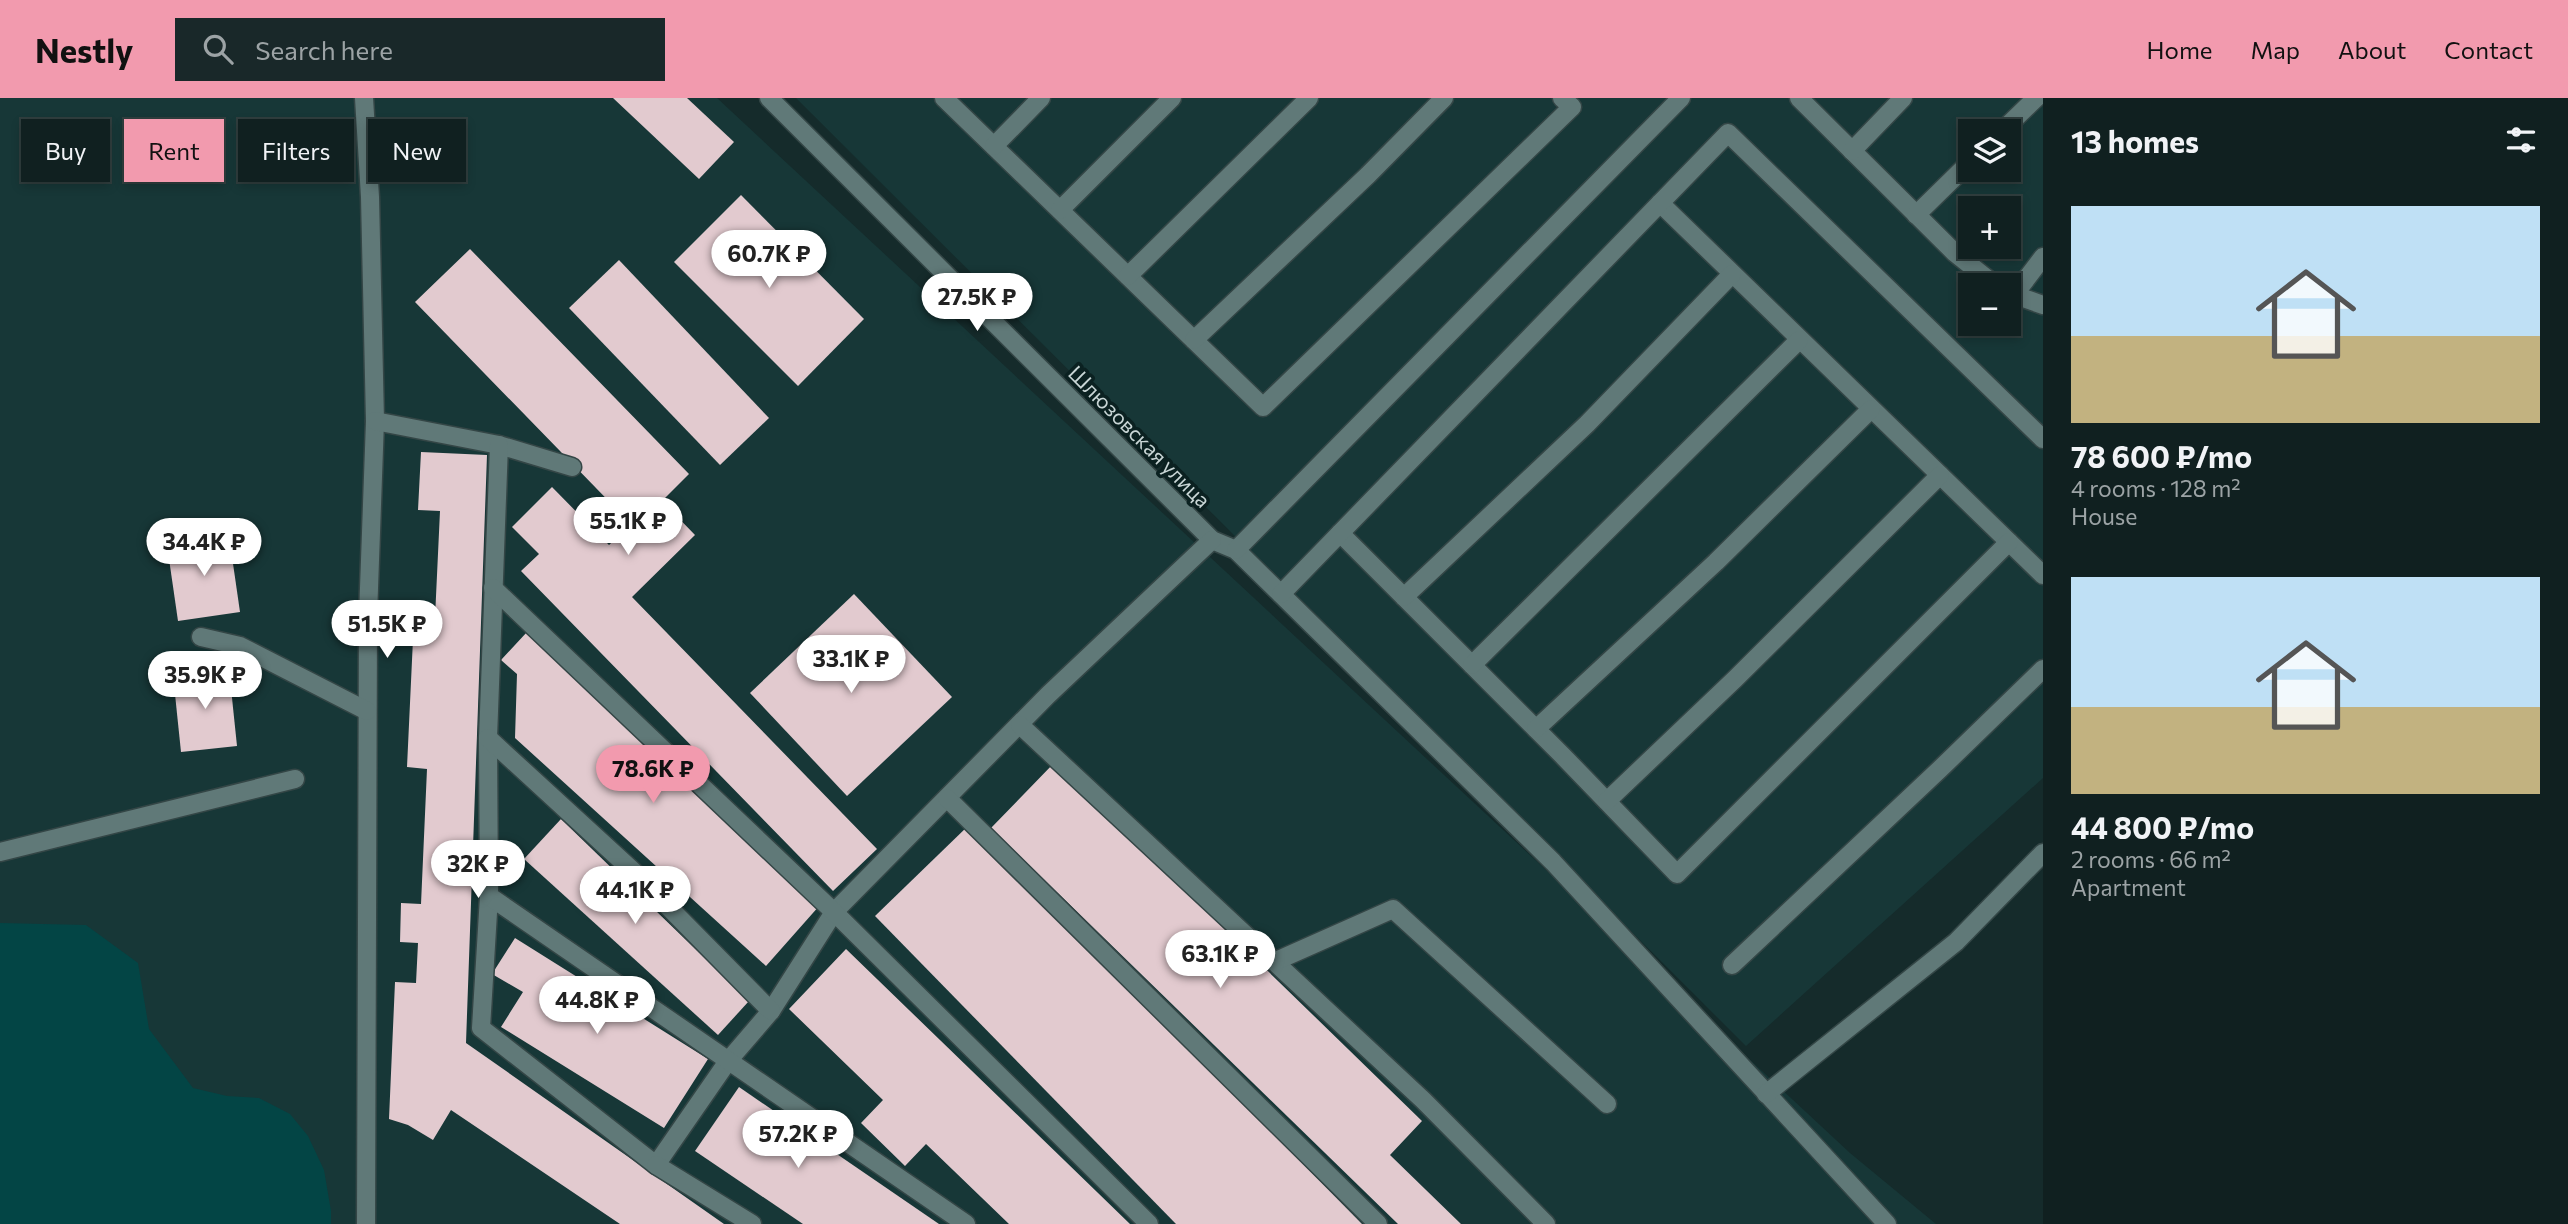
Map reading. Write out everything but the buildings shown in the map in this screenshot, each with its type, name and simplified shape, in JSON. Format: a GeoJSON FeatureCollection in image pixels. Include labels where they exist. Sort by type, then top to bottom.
{"type":"FeatureCollection","features":[{"type":"Feature","properties":{"kind":"street"},"geometry":{"type":"LineString","coordinates":[[364,98],[370,197],[375,421],[368,602],[366,1224]]}},
{"type":"Feature","properties":{"kind":"street","name":"Шлюзовская улица"},"geometry":{"type":"LineString","coordinates":[[769,98],[1212,540]]}},
{"type":"Feature","properties":{"kind":"street"},"geometry":{"type":"LineString","coordinates":[[944,98],[1263,407],[1572,107],[1562,98]]}},
{"type":"Feature","properties":{"kind":"street"},"geometry":{"type":"LineString","coordinates":[[994,146],[1041,98]]}},
{"type":"Feature","properties":{"kind":"street"},"geometry":{"type":"LineString","coordinates":[[1060,210],[1172,98]]}},
{"type":"Feature","properties":{"kind":"street"},"geometry":{"type":"LineString","coordinates":[[1128,276],[1308,98]]}},
{"type":"Feature","properties":{"kind":"street"},"geometry":{"type":"LineString","coordinates":[[1194,340],[1368,175],[1444,98]]}},
{"type":"Feature","properties":{"kind":"street"},"geometry":{"type":"LineString","coordinates":[[1236,550],[1681,98]]}},
{"type":"Feature","properties":{"kind":"street"},"geometry":{"type":"LineString","coordinates":[[1799,98],[1955,253],[1980,273]]}},
{"type":"Feature","properties":{"kind":"street"},"geometry":{"type":"LineString","coordinates":[[1852,151],[1903,98]]}},
{"type":"Feature","properties":{"kind":"street"},"geometry":{"type":"LineString","coordinates":[[2014,119],[2036,98]]}},
{"type":"Feature","properties":{"kind":"street"},"geometry":{"type":"LineString","coordinates":[[1281,594],[1728,133],[2043,439]]}},
{"type":"Feature","properties":{"kind":"street"},"geometry":{"type":"LineString","coordinates":[[1916,215],[1958,174]]}},
{"type":"Feature","properties":{"kind":"street"},"geometry":{"type":"LineString","coordinates":[[1660,203],[2043,575]]}},
{"type":"Feature","properties":{"kind":"street"},"geometry":{"type":"LineString","coordinates":[[2021,283],[2043,257]]}},
{"type":"Feature","properties":{"kind":"street"},"geometry":{"type":"LineString","coordinates":[[1404,597],[1587,424],[1732,274]]}},
{"type":"Feature","properties":{"kind":"street"},"geometry":{"type":"LineString","coordinates":[[2021,297],[2043,305]]}},
{"type":"Feature","properties":{"kind":"street"},"geometry":{"type":"LineString","coordinates":[[1472,665],[1799,340]]}},
{"type":"Feature","properties":{"kind":"street"},"geometry":{"type":"LineString","coordinates":[[1536,729],[1716,562],[1871,410]]}},
{"type":"Feature","properties":{"kind":"street"},"geometry":{"type":"LineString","coordinates":[[375,421],[499,445],[572,467]]}},
{"type":"Feature","properties":{"kind":"street"},"geometry":{"type":"LineString","coordinates":[[499,445],[488,738],[489,896],[481,1028],[656,1165],[752,1224]]}},
{"type":"Feature","properties":{"kind":"street"},"geometry":{"type":"LineString","coordinates":[[1607,802],[1940,475]]}},
{"type":"Feature","properties":{"kind":"street"},"geometry":{"type":"LineString","coordinates":[[1340,533],[1677,874],[2009,542]]}},
{"type":"Feature","properties":{"kind":"street"},"geometry":{"type":"LineString","coordinates":[[656,1165],[728,1061],[771,1011],[834,912],[1048,695],[1212,540],[1236,550],[1553,862],[1887,1224]]}},
{"type":"Feature","properties":{"kind":"street"},"geometry":{"type":"LineString","coordinates":[[493,588],[834,912],[1149,1224]]}},
{"type":"Feature","properties":{"kind":"street"},"geometry":{"type":"LineString","coordinates":[[201,637],[240,646],[368,710]]}},
{"type":"Feature","properties":{"kind":"street"},"geometry":{"type":"LineString","coordinates":[[1732,965],[2043,669]]}},
{"type":"Feature","properties":{"kind":"street"},"geometry":{"type":"LineString","coordinates":[[1020,725],[1423,1100],[1546,1224]]}},
{"type":"Feature","properties":{"kind":"street"},"geometry":{"type":"LineString","coordinates":[[488,738],[634,872],[771,1011]]}},
{"type":"Feature","properties":{"kind":"street"},"geometry":{"type":"LineString","coordinates":[[0,852],[295,779]]}},
{"type":"Feature","properties":{"kind":"street"},"geometry":{"type":"LineString","coordinates":[[947,798],[1378,1224]]}},
{"type":"Feature","properties":{"kind":"street"},"geometry":{"type":"LineString","coordinates":[[1766,1094],[1956,942],[2043,853]]}},
{"type":"Feature","properties":{"kind":"street"},"geometry":{"type":"LineString","coordinates":[[489,896],[966,1224]]}},
{"type":"Feature","properties":{"kind":"street"},"geometry":{"type":"LineString","coordinates":[[1276,961],[1393,909],[1607,1104]]}},
{"type":"Feature","properties":{"kind":"shaded area"},"geometry":{"type":"Polygon","coordinates":[[[0,98],[717,98],[1850,1153],[1936,1224],[0,1224],[0,98]]]}},
{"type":"Feature","properties":{"kind":"shaded area"},"geometry":{"type":"Polygon","coordinates":[[[796,98],[2043,98],[2043,778],[1746,1046],[796,98]]]}},
{"type":"Feature","properties":{"kind":"shaded area"},"geometry":{"type":"Polygon","coordinates":[[[0,923],[86,925],[138,963],[149,1029],[193,1088],[227,1096],[259,1098],[290,1114],[308,1136],[324,1170],[331,1224],[0,1224],[0,923]]]}}]}
